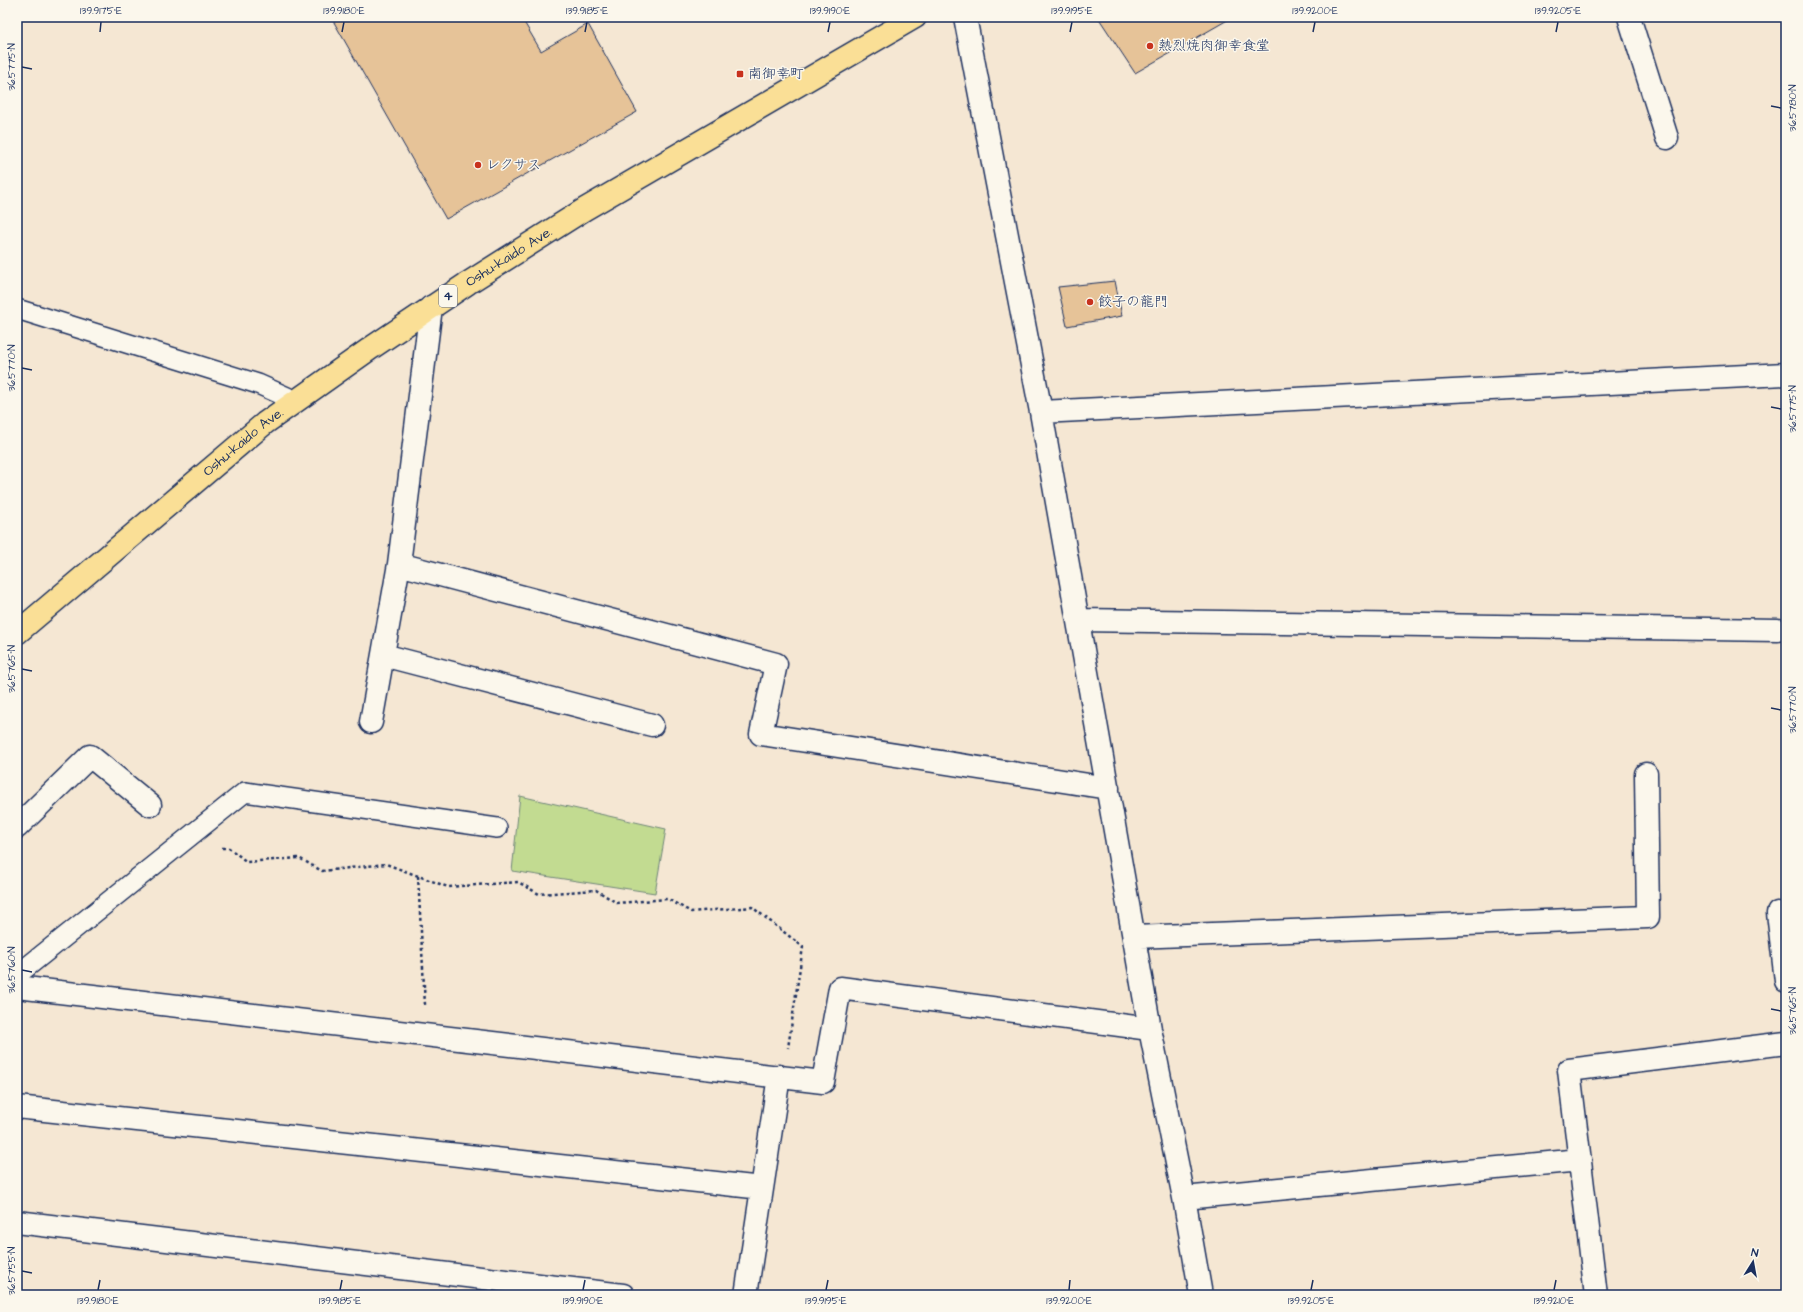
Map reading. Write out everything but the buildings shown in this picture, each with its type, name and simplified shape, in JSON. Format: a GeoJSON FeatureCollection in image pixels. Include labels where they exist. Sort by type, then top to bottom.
{"type":"FeatureCollection","features":[{"type":"Feature","properties":{"kind":"highway","name":"Oshu-kaido Ave."},"geometry":{"type":"LineString","coordinates":[[18,632],[265,423],[431,308],[585,209],[915,17]]}},
{"type":"Feature","properties":{"kind":"street"},"geometry":{"type":"LineString","coordinates":[[965,17],[1041,412],[1150,1029],[1184,1198],[1201,1295]]}},
{"type":"Feature","properties":{"kind":"street"},"geometry":{"type":"LineString","coordinates":[[1629,17],[1667,138]]}},
{"type":"Feature","properties":{"kind":"street"},"geometry":{"type":"LineString","coordinates":[[371,722],[399,564],[431,308]]}},
{"type":"Feature","properties":{"kind":"street"},"geometry":{"type":"LineString","coordinates":[[1041,412],[1786,374]]}},
{"type":"Feature","properties":{"kind":"street"},"geometry":{"type":"LineString","coordinates":[[399,564],[776,664],[761,734],[1108,788]]}},
{"type":"Feature","properties":{"kind":"street"},"geometry":{"type":"LineString","coordinates":[[1078,620],[1778,630]]}},
{"type":"Feature","properties":{"kind":"street"},"geometry":{"type":"LineString","coordinates":[[383,655],[652,725]]}},
{"type":"Feature","properties":{"kind":"street"},"geometry":{"type":"LineString","coordinates":[[17,827],[90,756],[150,805]]}},
{"type":"Feature","properties":{"kind":"street"},"geometry":{"type":"LineString","coordinates":[[1134,937],[1648,917],[1646,774]]}},
{"type":"Feature","properties":{"kind":"street"},"geometry":{"type":"LineString","coordinates":[[1778,913],[1786,981]]}},
{"type":"Feature","properties":{"kind":"street"},"geometry":{"type":"LineString","coordinates":[[17,987],[823,1082],[840,988],[1150,1029]]}},
{"type":"Feature","properties":{"kind":"street"},"geometry":{"type":"LineString","coordinates":[[1596,1295],[1569,1070],[1786,1043]]}},
{"type":"Feature","properties":{"kind":"street"},"geometry":{"type":"LineString","coordinates":[[746,1295],[780,1076]]}},
{"type":"Feature","properties":{"kind":"street"},"geometry":{"type":"LineString","coordinates":[[17,1107],[762,1188]]}},
{"type":"Feature","properties":{"kind":"street"},"geometry":{"type":"LineString","coordinates":[[1184,1198],[1580,1160]]}},
{"type":"Feature","properties":{"kind":"street"},"geometry":{"type":"LineString","coordinates":[[17,1222],[623,1295]]}},
{"type":"Feature","properties":{"kind":"lane"},"geometry":{"type":"LineString","coordinates":[[17,309],[258,384],[296,402]]}},
{"type":"Feature","properties":{"kind":"lane"},"geometry":{"type":"LineString","coordinates":[[17,975],[245,792],[497,828]]}},
{"type":"Feature","properties":{"kind":"path"},"geometry":{"type":"LineString","coordinates":[[171,852],[229,848],[248,862],[299,858],[322,871],[386,864],[448,887],[518,882],[539,894],[596,890],[617,903],[668,899],[691,912],[752,907],[803,947],[788,1056]]}},
{"type":"Feature","properties":{"kind":"path"},"geometry":{"type":"LineString","coordinates":[[418,876],[425,1007]]}},
{"type":"Feature","properties":{"kind":"green space"},"geometry":{"type":"Polygon","coordinates":[[[520,796],[666,829],[655,893],[512,871],[520,796]]]}},
{"type":"Feature","properties":{"kind":"place","name":"熱烈焼肉御幸食堂"},"geometry":{"type":"Point","coordinates":[1150,46]}},
{"type":"Feature","properties":{"kind":"place","name":"南御幸町"},"geometry":{"type":"Point","coordinates":[740,74]}},
{"type":"Feature","properties":{"kind":"place","name":"レクサス"},"geometry":{"type":"Point","coordinates":[478,165]}},
{"type":"Feature","properties":{"kind":"place","name":"餃子の龍門"},"geometry":{"type":"Point","coordinates":[1090,302]}}]}
